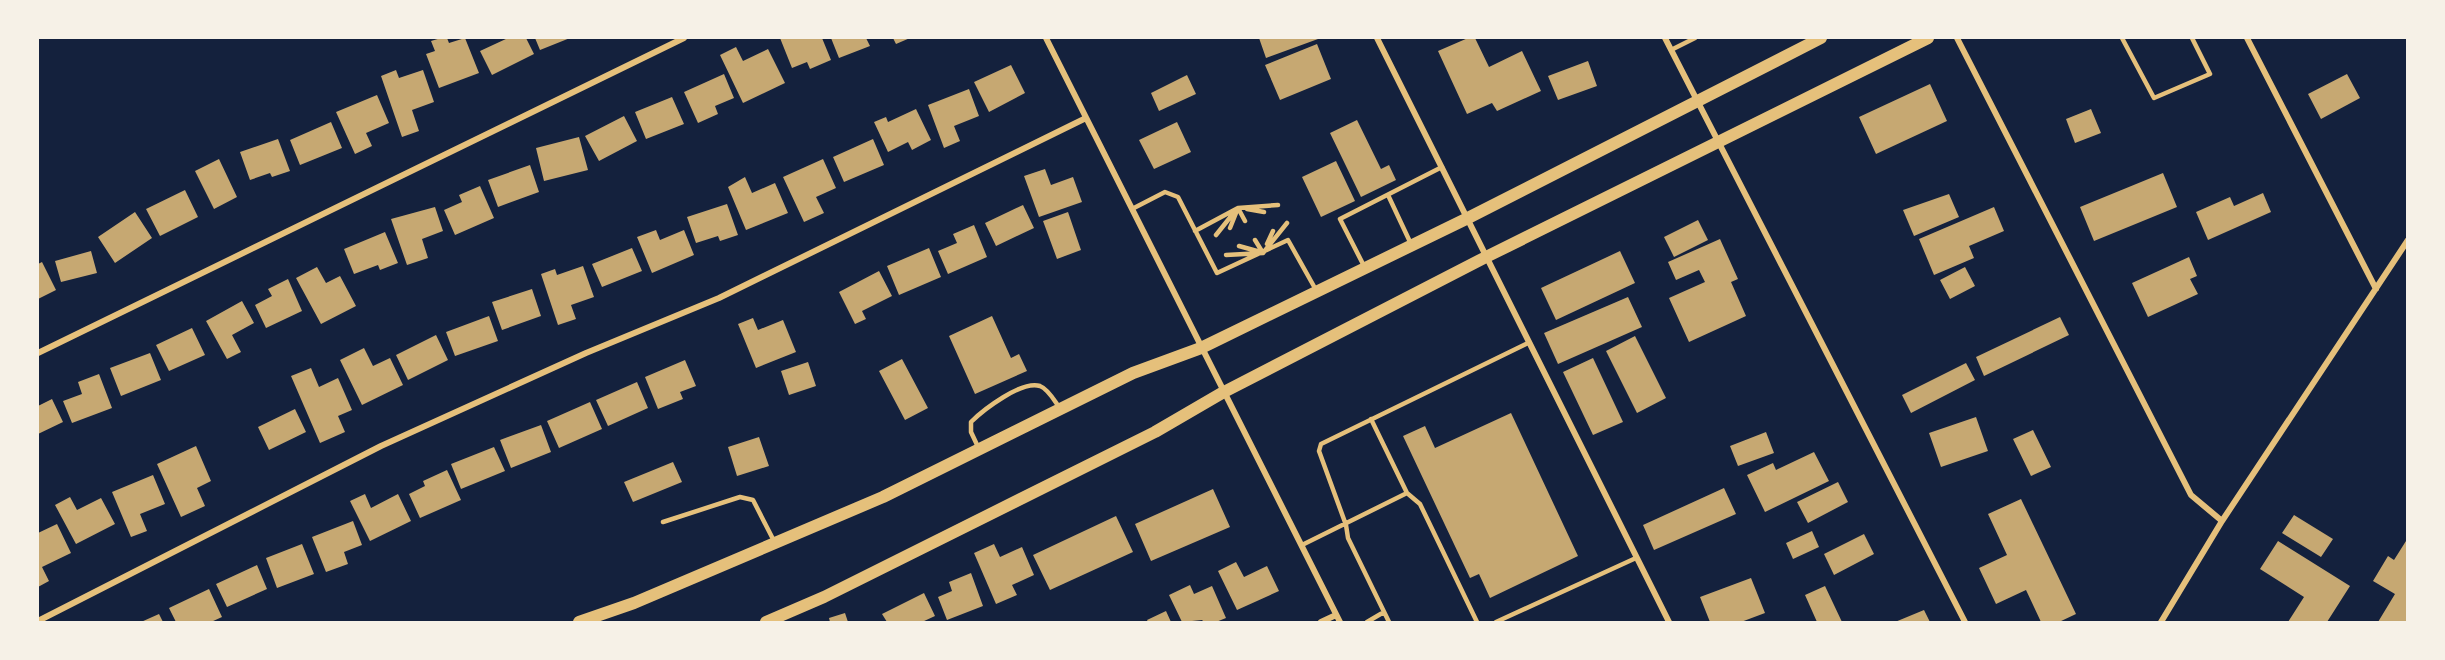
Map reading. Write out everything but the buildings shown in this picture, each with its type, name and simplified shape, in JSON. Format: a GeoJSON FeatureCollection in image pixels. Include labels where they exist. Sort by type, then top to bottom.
{"type":"FeatureCollection","features":[{"type":"Feature","properties":{"kind":"main road"},"geometry":{"type":"LineString","coordinates":[[579,622],[634,603],[883,497],[1133,373],[1202,348],[1466,219],[1821,38]]}},
{"type":"Feature","properties":{"kind":"main road"},"geometry":{"type":"LineString","coordinates":[[766,622],[824,597],[1155,432],[1222,393],[1486,257],[1928,38]]}},
{"type":"Feature","properties":{"kind":"street"},"geometry":{"type":"LineString","coordinates":[[38,353],[684,38]]}},
{"type":"Feature","properties":{"kind":"street"},"geometry":{"type":"LineString","coordinates":[[1046,38],[1202,348],[1222,393],[1340,622]]}},
{"type":"Feature","properties":{"kind":"street"},"geometry":{"type":"LineString","coordinates":[[1377,38],[1669,622]]}},
{"type":"Feature","properties":{"kind":"street"},"geometry":{"type":"LineString","coordinates":[[1665,38],[1842,378],[1965,622]]}},
{"type":"Feature","properties":{"kind":"street"},"geometry":{"type":"LineString","coordinates":[[1957,38],[2191,495],[2222,521]]}},
{"type":"Feature","properties":{"kind":"street"},"geometry":{"type":"LineString","coordinates":[[2247,38],[2376,289]]}},
{"type":"Feature","properties":{"kind":"street"},"geometry":{"type":"LineString","coordinates":[[38,621],[381,446],[586,354],[720,298],[1086,118]]}},
{"type":"Feature","properties":{"kind":"street"},"geometry":{"type":"LineString","coordinates":[[2161,622],[2222,521],[2408,240]]}},
{"type":"Feature","properties":{"kind":"street"},"geometry":{"type":"LineString","coordinates":[[1321,622],[1336,615]]}},
{"type":"Feature","properties":{"kind":"lane"},"geometry":{"type":"LineString","coordinates":[[1671,50],[1695,38]]}},
{"type":"Feature","properties":{"kind":"lane"},"geometry":{"type":"LineString","coordinates":[[2122,38],[2154,98],[2210,74],[2192,38]]}},
{"type":"Feature","properties":{"kind":"lane"},"geometry":{"type":"LineString","coordinates":[[1365,268],[1340,219],[1442,168]]}},
{"type":"Feature","properties":{"kind":"lane"},"geometry":{"type":"LineString","coordinates":[[1132,209],[1165,192],[1178,197],[1217,273],[1288,240],[1317,292]]}},
{"type":"Feature","properties":{"kind":"lane"},"geometry":{"type":"LineString","coordinates":[[1388,195],[1412,246]]}},
{"type":"Feature","properties":{"kind":"lane"},"geometry":{"type":"LineString","coordinates":[[1195,231],[1238,208],[1278,205]]}},
{"type":"Feature","properties":{"kind":"lane"},"geometry":{"type":"LineString","coordinates":[[1238,208],[1264,212]]}},
{"type":"Feature","properties":{"kind":"lane"},"geometry":{"type":"LineString","coordinates":[[1238,208],[1245,221]]}},
{"type":"Feature","properties":{"kind":"lane"},"geometry":{"type":"LineString","coordinates":[[1230,228],[1238,208]]}},
{"type":"Feature","properties":{"kind":"lane"},"geometry":{"type":"LineString","coordinates":[[1216,235],[1238,208]]}},
{"type":"Feature","properties":{"kind":"lane"},"geometry":{"type":"LineString","coordinates":[[1226,255],[1263,253],[1287,223]]}},
{"type":"Feature","properties":{"kind":"lane"},"geometry":{"type":"LineString","coordinates":[[1263,253],[1273,231]]}},
{"type":"Feature","properties":{"kind":"lane"},"geometry":{"type":"LineString","coordinates":[[1255,240],[1263,253]]}},
{"type":"Feature","properties":{"kind":"lane"},"geometry":{"type":"LineString","coordinates":[[1239,246],[1263,253]]}},
{"type":"Feature","properties":{"kind":"lane"},"geometry":{"type":"LineString","coordinates":[[1389,622],[1348,538],[1346,525],[1319,451],[1321,444],[1528,343]]}},
{"type":"Feature","properties":{"kind":"lane"},"geometry":{"type":"LineString","coordinates":[[979,449],[971,432],[970,422],[985,408],[1012,393],[1033,384],[1043,387],[1061,409]]}},
{"type":"Feature","properties":{"kind":"lane"},"geometry":{"type":"LineString","coordinates":[[1371,419],[1407,493],[1420,504],[1478,622]]}},
{"type":"Feature","properties":{"kind":"lane"},"geometry":{"type":"LineString","coordinates":[[1302,545],[1407,493]]}},
{"type":"Feature","properties":{"kind":"lane"},"geometry":{"type":"LineString","coordinates":[[663,522],[740,497],[753,500],[775,543]]}},
{"type":"Feature","properties":{"kind":"lane"},"geometry":{"type":"LineString","coordinates":[[1496,622],[1636,558]]}},
{"type":"Feature","properties":{"kind":"lane"},"geometry":{"type":"LineString","coordinates":[[1367,622],[1384,612]]}}]}
